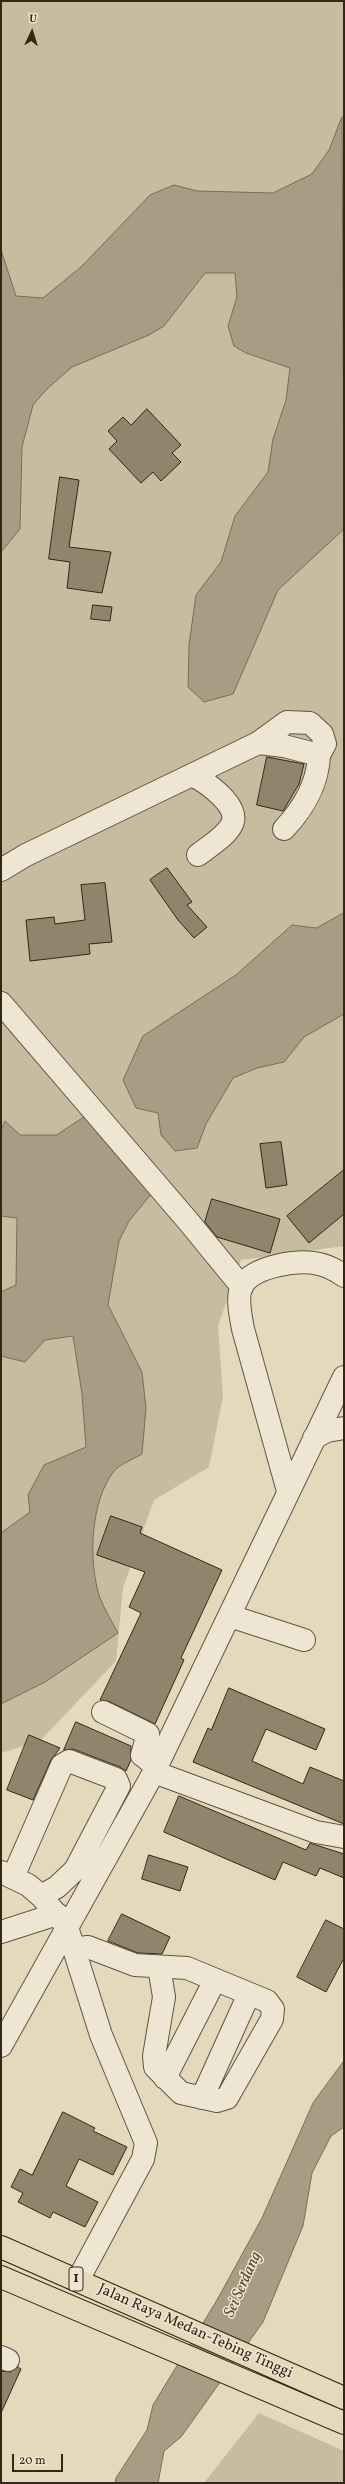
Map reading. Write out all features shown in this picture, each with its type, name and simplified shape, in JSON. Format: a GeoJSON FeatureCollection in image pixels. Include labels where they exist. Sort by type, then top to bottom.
{"type":"FeatureCollection","features":[{"type":"Feature","properties":{"kind":"highway","name":"Jalan Raya Medan-Tebing Tinggi"},"geometry":{"type":"LineString","coordinates":[[1,2247],[150,2311],[344,2398]]}},
{"type":"Feature","properties":{"kind":"highway","name":"Jalan Raya Medan-Tebing Tinggi"},"geometry":{"type":"LineString","coordinates":[[1,2276],[266,2388],[344,2423]]}},
{"type":"Feature","properties":{"kind":"street"},"geometry":{"type":"LineString","coordinates":[[1,870],[26,855],[258,743],[284,746],[319,755],[317,774],[301,811],[284,829]]}},
{"type":"Feature","properties":{"kind":"street"},"geometry":{"type":"LineString","coordinates":[[192,775],[215,789],[231,808],[234,817],[227,832],[198,855]]}},
{"type":"Feature","properties":{"kind":"street"},"geometry":{"type":"LineString","coordinates":[[1,1003],[188,1220],[242,1287]]}},
{"type":"Feature","properties":{"kind":"street"},"geometry":{"type":"LineString","coordinates":[[288,1491],[243,1329],[240,1310],[242,1287],[250,1277],[264,1269],[287,1264],[318,1263],[344,1276]]}},
{"type":"Feature","properties":{"kind":"street"},"geometry":{"type":"LineString","coordinates":[[1,2046],[62,1921],[155,1769],[344,1377]]}},
{"type":"Feature","properties":{"kind":"street"},"geometry":{"type":"LineString","coordinates":[[314,1438],[327,1430],[344,1428]]}},
{"type":"Feature","properties":{"kind":"street"},"geometry":{"type":"LineString","coordinates":[[230,1616],[304,1640]]}},
{"type":"Feature","properties":{"kind":"street"},"geometry":{"type":"LineString","coordinates":[[103,1712],[148,1734],[142,1754],[155,1769],[316,1832],[344,1837]]}},
{"type":"Feature","properties":{"kind":"street"},"geometry":{"type":"LineString","coordinates":[[41,1896],[57,1887],[75,1870],[119,1786],[116,1778],[69,1761],[62,1765],[7,1875],[28,1885],[41,1896],[62,1921],[73,1949],[101,2035],[146,2143],[143,2159],[78,2280]]}},
{"type":"Feature","properties":{"kind":"street"},"geometry":{"type":"LineString","coordinates":[[1,1932],[62,1921]]}},
{"type":"Feature","properties":{"kind":"street"},"geometry":{"type":"LineString","coordinates":[[73,1949],[88,1946],[135,1965],[187,1968],[267,2001],[273,2009],[272,2019],[227,2098],[217,2101],[181,2092],[155,2067],[154,2056],[164,1997],[159,1967]]}},
{"type":"Feature","properties":{"kind":"street"},"geometry":{"type":"LineString","coordinates":[[165,2078],[215,1980]]}},
{"type":"Feature","properties":{"kind":"street"},"geometry":{"type":"LineString","coordinates":[[202,2098],[248,1994]]}},
{"type":"Feature","properties":{"kind":"shaded area"},"geometry":{"type":"Polygon","coordinates":[[[1,1],[344,1],[344,1246],[241,1260],[218,1326],[223,1396],[209,1467],[154,1500],[123,1588],[116,1661],[40,1741],[1,1753],[1,1]]]}},
{"type":"Feature","properties":{"kind":"shaded area"},"geometry":{"type":"Polygon","coordinates":[[[259,2413],[344,2451],[344,2483],[204,2483],[259,2413]]]}},
{"type":"Feature","properties":{"kind":"water"},"geometry":{"type":"Polygon","coordinates":[[[342,117],[344,529],[278,590],[233,694],[204,702],[188,687],[189,645],[196,595],[221,562],[235,516],[268,472],[273,439],[286,400],[290,368],[246,353],[234,346],[228,326],[237,297],[235,273],[205,273],[164,326],[149,335],[72,367],[47,389],[33,405],[22,447],[20,529],[1,552],[1,250],[16,296],[43,298],[81,267],[150,195],[174,185],[197,191],[273,193],[312,174],[329,150],[342,117]]]}},
{"type":"Feature","properties":{"kind":"water"},"geometry":{"type":"Polygon","coordinates":[[[344,913],[344,1014],[304,1037],[284,1062],[257,1068],[233,1078],[206,1124],[197,1148],[175,1151],[161,1135],[158,1113],[136,1108],[123,1080],[143,1036],[236,975],[292,925],[316,928],[344,913]]]}},
{"type":"Feature","properties":{"kind":"water"},"geometry":{"type":"Polygon","coordinates":[[[86,1116],[157,1187],[129,1221],[119,1241],[108,1305],[142,1372],[146,1408],[142,1454],[123,1464],[114,1471],[106,1484],[96,1515],[93,1550],[96,1583],[100,1598],[118,1633],[45,1682],[1,1704],[1,1533],[30,1512],[28,1495],[44,1465],[86,1447],[82,1394],[73,1336],[45,1340],[25,1362],[1,1356],[1,1292],[16,1285],[17,1218],[1,1216],[1,1130],[5,1121],[20,1135],[56,1135],[86,1116]]]}},
{"type":"Feature","properties":{"kind":"water","name":"Sei Serdang"},"geometry":{"type":"Polygon","coordinates":[[[344,2061],[344,2127],[331,2136],[312,2173],[303,2226],[263,2322],[181,2437],[164,2451],[158,2483],[115,2483],[116,2478],[147,2430],[153,2405],[217,2300],[262,2218],[313,2103],[344,2061]]]}},
{"type":"Feature","properties":{"kind":"building"},"geometry":{"type":"Polygon","coordinates":[[[147,409],[181,445],[172,453],[181,462],[161,481],[153,472],[141,483],[109,449],[117,441],[108,431],[123,417],[131,425],[147,409]]]}},
{"type":"Feature","properties":{"kind":"building"},"geometry":{"type":"Polygon","coordinates":[[[60,477],[79,480],[69,547],[111,552],[102,593],[67,588],[70,562],[49,559],[60,477]]]}},
{"type":"Feature","properties":{"kind":"building"},"geometry":{"type":"Polygon","coordinates":[[[93,605],[112,607],[110,621],[91,619],[93,605]]]}},
{"type":"Feature","properties":{"kind":"building"},"geometry":{"type":"Polygon","coordinates":[[[267,757],[304,764],[299,784],[283,811],[257,805],[267,757]]]}},
{"type":"Feature","properties":{"kind":"building"},"geometry":{"type":"Polygon","coordinates":[[[167,868],[192,902],[187,905],[207,927],[194,938],[178,920],[150,880],[167,868]]]}},
{"type":"Feature","properties":{"kind":"building"},"geometry":{"type":"Polygon","coordinates":[[[105,883],[112,942],[89,944],[90,954],[30,961],[26,920],[54,917],[55,924],[85,920],[81,885],[105,883]]]}},
{"type":"Feature","properties":{"kind":"building"},"geometry":{"type":"Polygon","coordinates":[[[281,1142],[287,1185],[266,1188],[260,1144],[281,1142]]]}},
{"type":"Feature","properties":{"kind":"building"},"geometry":{"type":"Polygon","coordinates":[[[344,1170],[344,1214],[309,1243],[287,1216],[344,1170]]]}},
{"type":"Feature","properties":{"kind":"building"},"geometry":{"type":"Polygon","coordinates":[[[212,1199],[280,1219],[270,1253],[217,1237],[205,1222],[212,1199]]]}},
{"type":"Feature","properties":{"kind":"building"},"geometry":{"type":"Polygon","coordinates":[[[111,1516],[142,1527],[140,1533],[222,1570],[181,1658],[184,1660],[155,1724],[108,1701],[100,1700],[141,1613],[129,1607],[145,1572],[97,1555],[111,1516]]]}},
{"type":"Feature","properties":{"kind":"building"},"geometry":{"type":"Polygon","coordinates":[[[229,1688],[325,1729],[316,1750],[266,1729],[252,1761],[303,1784],[310,1767],[344,1781],[344,1824],[193,1762],[208,1728],[211,1730],[229,1688]]]}},
{"type":"Feature","properties":{"kind":"building"},"geometry":{"type":"Polygon","coordinates":[[[76,1722],[131,1746],[131,1760],[126,1771],[120,1767],[73,1749],[64,1750],[76,1722]]]}},
{"type":"Feature","properties":{"kind":"building"},"geometry":{"type":"Polygon","coordinates":[[[29,1735],[60,1748],[51,1760],[33,1800],[7,1790],[29,1735]]]}},
{"type":"Feature","properties":{"kind":"building"},"geometry":{"type":"Polygon","coordinates":[[[179,1796],[306,1850],[310,1843],[344,1854],[344,1878],[320,1868],[316,1876],[283,1862],[275,1880],[164,1832],[179,1796]]]}},
{"type":"Feature","properties":{"kind":"building"},"geometry":{"type":"Polygon","coordinates":[[[149,1855],[188,1867],[180,1891],[142,1879],[149,1855]]]}},
{"type":"Feature","properties":{"kind":"building"},"geometry":{"type":"Polygon","coordinates":[[[122,1914],[170,1937],[162,1954],[138,1953],[108,1941],[122,1914]]]}},
{"type":"Feature","properties":{"kind":"building"},"geometry":{"type":"Polygon","coordinates":[[[326,1920],[344,1929],[344,1958],[326,1992],[297,1977],[326,1920]]]}},
{"type":"Feature","properties":{"kind":"building"},"geometry":{"type":"Polygon","coordinates":[[[63,2112],[95,2128],[93,2131],[127,2147],[113,2175],[79,2159],[66,2186],[98,2202],[85,2227],[53,2212],[50,2218],[18,2202],[23,2193],[11,2187],[20,2169],[32,2175],[63,2112]]]}},
{"type":"Feature","properties":{"kind":"building"},"geometry":{"type":"Polygon","coordinates":[[[18,2367],[21,2369],[1,2413],[1,2371],[10,2372],[18,2367]]]}}]}
